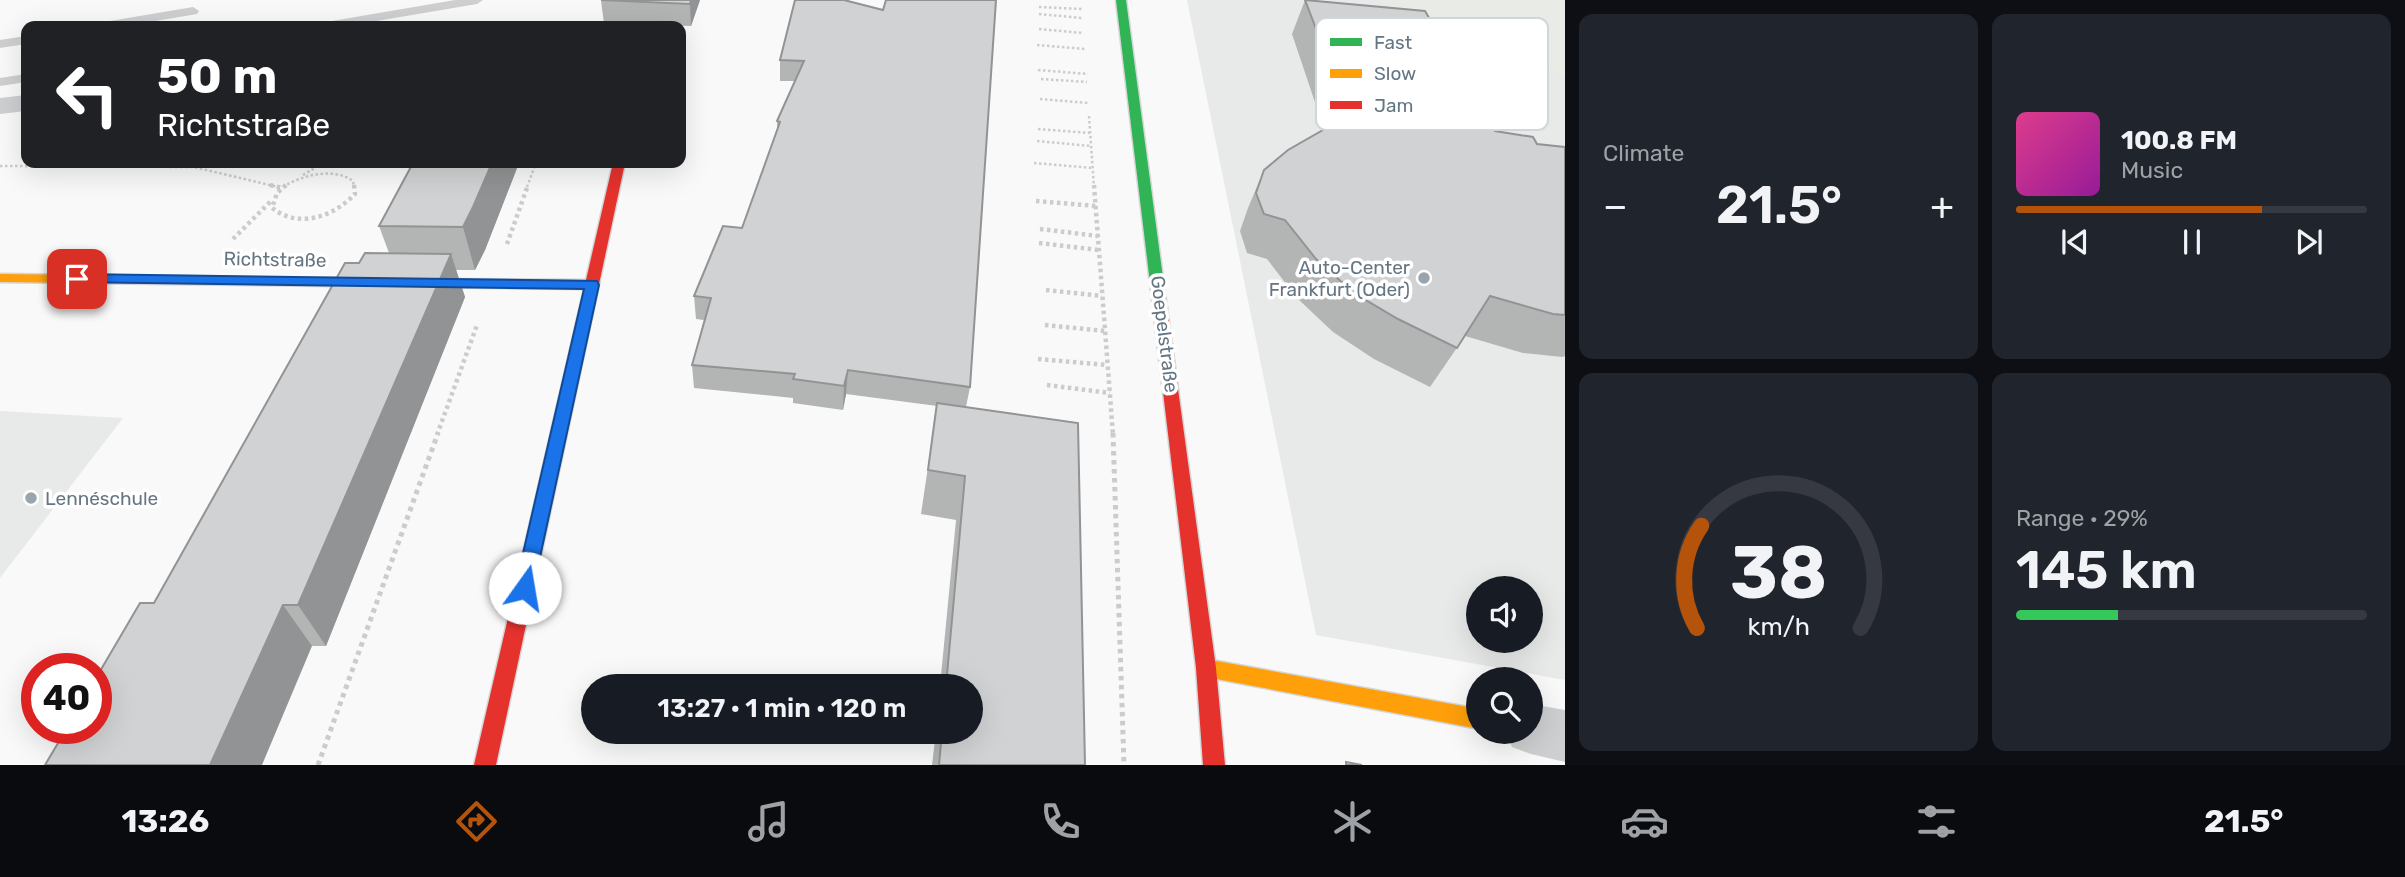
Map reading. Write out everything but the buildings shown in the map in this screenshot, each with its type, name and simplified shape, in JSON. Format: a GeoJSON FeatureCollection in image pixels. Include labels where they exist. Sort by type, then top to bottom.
{"type":"FeatureCollection","features":[{"type":"Feature","properties":{"kind":"street","name":"Goepelstraße"},"geometry":{"type":"LineString","coordinates":[[1121,0],[1206,668],[1214,765]]}},
{"type":"Feature","properties":{"kind":"street"},"geometry":{"type":"LineString","coordinates":[[0,106],[21,104]]}},
{"type":"Feature","properties":{"kind":"street"},"geometry":{"type":"LineString","coordinates":[[485,765],[618,168]]}},
{"type":"Feature","properties":{"kind":"street","name":"Richtstraße"},"geometry":{"type":"LineString","coordinates":[[0,278],[592,285]]}},
{"type":"Feature","properties":{"kind":"street"},"geometry":{"type":"LineString","coordinates":[[1206,668],[1466,717]]}},
{"type":"Feature","properties":{"kind":"street"},"geometry":{"type":"LineString","coordinates":[[1543,731],[1565,736]]}},
{"type":"Feature","properties":{"kind":"lane"},"geometry":{"type":"LineString","coordinates":[[355,21],[477,0]]}},
{"type":"Feature","properties":{"kind":"lane"},"geometry":{"type":"LineString","coordinates":[[132,21],[195,10]]}},
{"type":"Feature","properties":{"kind":"lane"},"geometry":{"type":"LineString","coordinates":[[0,44],[21,41]]}},
{"type":"Feature","properties":{"kind":"lane"},"geometry":{"type":"LineString","coordinates":[[0,82],[21,79]]}},
{"type":"Feature","properties":{"kind":"path"},"geometry":{"type":"LineString","coordinates":[[1082,0],[1116,479],[1124,765]]}},
{"type":"Feature","properties":{"kind":"path"},"geometry":{"type":"LineString","coordinates":[[1039,6],[1082,9]]}},
{"type":"Feature","properties":{"kind":"path"},"geometry":{"type":"LineString","coordinates":[[1039,14],[1083,18]]}},
{"type":"Feature","properties":{"kind":"path"},"geometry":{"type":"LineString","coordinates":[[1040,29],[1084,33]]}},
{"type":"Feature","properties":{"kind":"path"},"geometry":{"type":"LineString","coordinates":[[1037,45],[1086,49]]}},
{"type":"Feature","properties":{"kind":"path"},"geometry":{"type":"LineString","coordinates":[[1038,70],[1088,74]]}},
{"type":"Feature","properties":{"kind":"path"},"geometry":{"type":"LineString","coordinates":[[1041,79],[1087,82]]}},
{"type":"Feature","properties":{"kind":"path"},"geometry":{"type":"LineString","coordinates":[[1040,99],[1088,103]]}},
{"type":"Feature","properties":{"kind":"path"},"geometry":{"type":"LineString","coordinates":[[1038,129],[1090,133]]}},
{"type":"Feature","properties":{"kind":"path"},"geometry":{"type":"LineString","coordinates":[[1037,141],[1091,146]]}},
{"type":"Feature","properties":{"kind":"path"},"geometry":{"type":"LineString","coordinates":[[1034,163],[1093,168]]}},
{"type":"Feature","properties":{"kind":"path"},"geometry":{"type":"LineString","coordinates":[[0,166],[21,166]]}},
{"type":"Feature","properties":{"kind":"path"},"geometry":{"type":"LineString","coordinates":[[198,168],[282,188]]}},
{"type":"Feature","properties":{"kind":"path"},"geometry":{"type":"LineString","coordinates":[[296,180],[322,174],[346,176],[356,187],[355,194],[340,209],[313,218],[298,219],[286,218],[272,208],[272,201],[282,188],[315,168]]}},
{"type":"Feature","properties":{"kind":"path"},"geometry":{"type":"LineString","coordinates":[[318,765],[534,168]]}},
{"type":"Feature","properties":{"kind":"path"},"geometry":{"type":"LineString","coordinates":[[1036,201],[1096,206]]}},
{"type":"Feature","properties":{"kind":"path"},"geometry":{"type":"LineString","coordinates":[[1040,229],[1098,236]]}},
{"type":"Feature","properties":{"kind":"path"},"geometry":{"type":"LineString","coordinates":[[1039,243],[1099,250]]}},
{"type":"Feature","properties":{"kind":"path"},"geometry":{"type":"LineString","coordinates":[[1046,290],[1102,296]]}},
{"type":"Feature","properties":{"kind":"path"},"geometry":{"type":"LineString","coordinates":[[1045,325],[1105,331]]}},
{"type":"Feature","properties":{"kind":"path"},"geometry":{"type":"LineString","coordinates":[[1038,359],[1107,365]]}},
{"type":"Feature","properties":{"kind":"path"},"geometry":{"type":"LineString","coordinates":[[1047,385],[1110,393]]}},
{"type":"Feature","properties":{"kind":"shaded area"},"geometry":{"type":"Polygon","coordinates":[[[1187,0],[1382,0],[1402,18],[1316,18],[1316,130],[1548,130],[1548,68],[1565,74],[1565,680],[1543,676],[1543,667],[1493,667],[1316,635],[1187,0]]]}},
{"type":"Feature","properties":{"kind":"shaded area"},"geometry":{"type":"Polygon","coordinates":[[[1382,0],[1565,0],[1565,74],[1548,68],[1548,18],[1399,17],[1382,0]]]}},
{"type":"Feature","properties":{"kind":"shaded area","name":"Lennéschule"},"geometry":{"type":"Polygon","coordinates":[[[0,411],[123,418],[0,578],[0,411]]]}},
{"type":"Feature","properties":{"kind":"traffic: fast"},"geometry":{"type":"LineString","coordinates":[[1121,0],[1160,308]]}},
{"type":"Feature","properties":{"kind":"traffic: slow"},"geometry":{"type":"LineString","coordinates":[[0,278],[418,283]]}},
{"type":"Feature","properties":{"kind":"traffic: slow"},"geometry":{"type":"LineString","coordinates":[[1206,668],[1466,717]]}},
{"type":"Feature","properties":{"kind":"traffic: jam"},"geometry":{"type":"LineString","coordinates":[[485,765],[618,168]]}},
{"type":"Feature","properties":{"kind":"traffic: jam"},"geometry":{"type":"LineString","coordinates":[[418,283],[592,285]]}},
{"type":"Feature","properties":{"kind":"traffic: jam"},"geometry":{"type":"LineString","coordinates":[[1160,308],[1206,668],[1214,765]]}},
{"type":"Feature","properties":{"kind":"place","name":"Auto-Center Frankfurt (Oder)"},"geometry":{"type":"Point","coordinates":[1424,278]}},
{"type":"Feature","properties":{"kind":"place","name":"Lennéschule"},"geometry":{"type":"Point","coordinates":[31,498]}},
{"type":"Feature","properties":{"kind":"route"},"geometry":{"type":"LineString","coordinates":[[77,279],[592,285],[525,588]]}}]}
